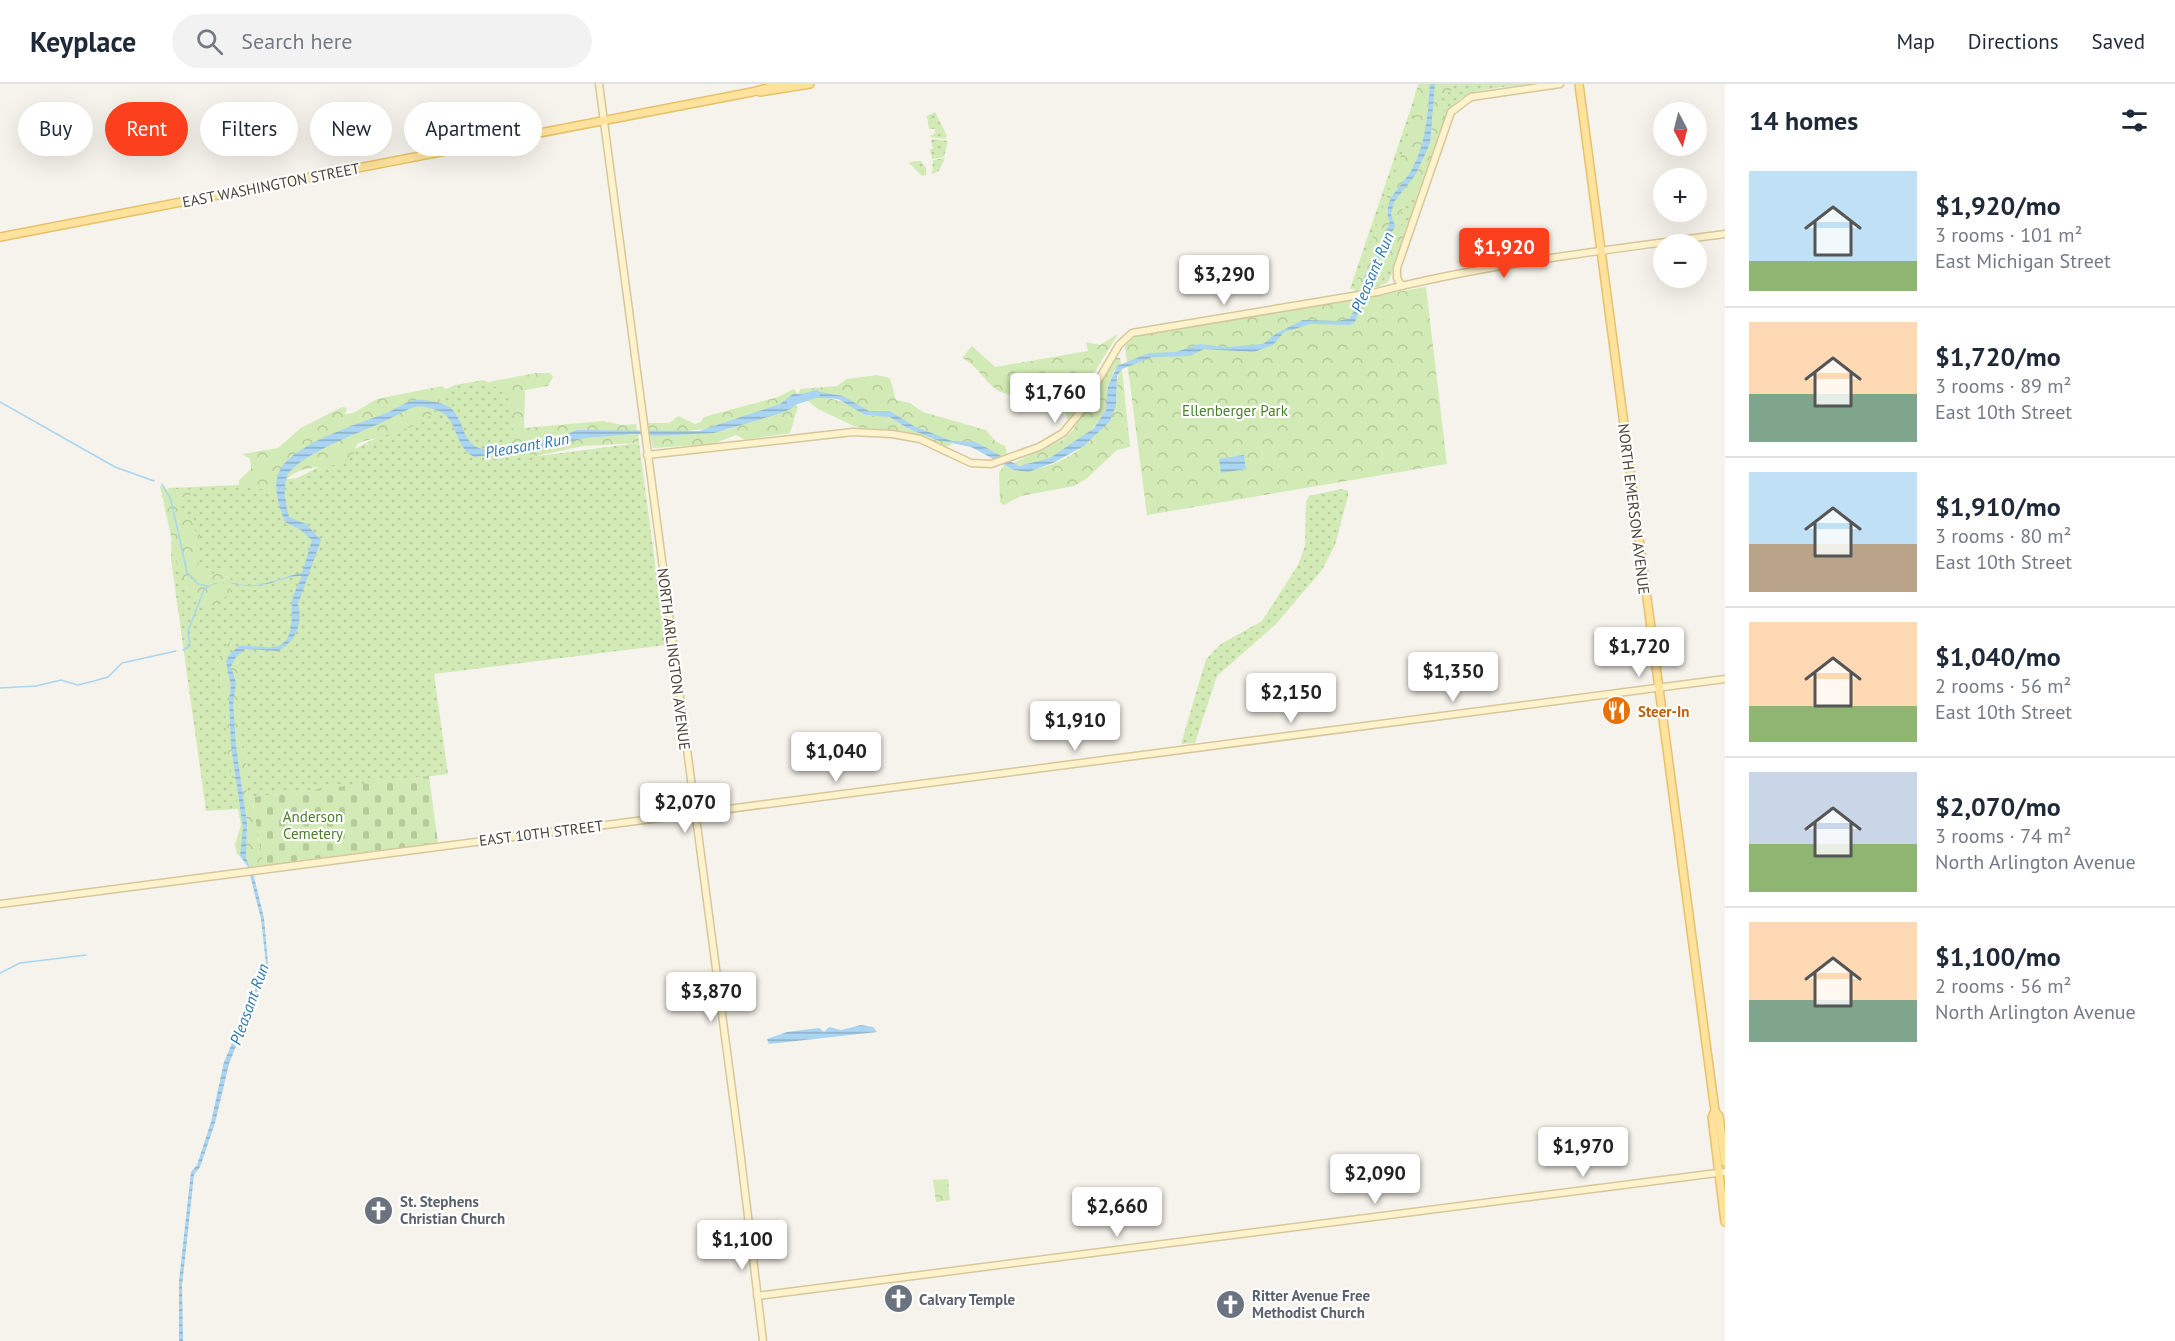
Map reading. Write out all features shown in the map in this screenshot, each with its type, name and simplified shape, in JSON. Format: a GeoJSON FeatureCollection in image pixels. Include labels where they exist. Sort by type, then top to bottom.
{"type":"FeatureCollection","features":[{"type":"Feature","properties":{"kind":"main road","name":"NORTH ARLINGTON AVENUE"},"geometry":{"type":"LineString","coordinates":[[599,84],[740,1150],[763,1341]]}},
{"type":"Feature","properties":{"kind":"main road","name":"EAST WASHINGTON STREET"},"geometry":{"type":"LineString","coordinates":[[0,237],[755,92],[782,84]]}},
{"type":"Feature","properties":{"kind":"main road","name":"EAST WASHINGTON STREET"},"geometry":{"type":"LineString","coordinates":[[755,92],[769,92],[810,84]]}},
{"type":"Feature","properties":{"kind":"main road"},"geometry":{"type":"LineString","coordinates":[[1401,285],[1397,277],[1397,268],[1451,112],[1468,98],[1560,84]]}},
{"type":"Feature","properties":{"kind":"main road","name":"NORTH EMERSON AVENUE"},"geometry":{"type":"LineString","coordinates":[[1579,84],[1715,1112],[1719,1116],[1725,1162]]}},
{"type":"Feature","properties":{"kind":"main road"},"geometry":{"type":"LineString","coordinates":[[647,454],[853,432],[892,434],[920,439],[971,463],[991,464],[1063,433],[1078,415],[1122,341],[1129,334],[1601,251],[1725,234]]}},
{"type":"Feature","properties":{"kind":"main road","name":"EAST 10TH STREET"},"geometry":{"type":"LineString","coordinates":[[0,904],[1725,679]]}},
{"type":"Feature","properties":{"kind":"main road","name":"NORTH EMERSON AVENUE"},"geometry":{"type":"LineString","coordinates":[[1715,1112],[1712,1117],[1722,1172],[1725,1222]]}},
{"type":"Feature","properties":{"kind":"main road"},"geometry":{"type":"LineString","coordinates":[[757,1296],[1722,1172]]}},
{"type":"Feature","properties":{"kind":"green space"},"geometry":{"type":"Polygon","coordinates":[[[1419,84],[1530,84],[1469,94],[1452,108],[1431,153],[1396,264],[1388,282],[1378,287],[1350,289],[1419,84]]]}},
{"type":"Feature","properties":{"kind":"green space"},"geometry":{"type":"Polygon","coordinates":[[[1419,84],[1430,84],[1427,118],[1420,150],[1411,171],[1390,201],[1388,216],[1390,224],[1361,290],[1354,291],[1417,109],[1415,93],[1419,84]]]}},
{"type":"Feature","properties":{"kind":"green space"},"geometry":{"type":"Polygon","coordinates":[[[1435,84],[1450,84],[1452,89],[1438,103],[1446,114],[1420,188],[1403,207],[1400,217],[1404,238],[1396,262],[1377,286],[1367,289],[1395,226],[1391,214],[1394,202],[1416,174],[1430,143],[1435,84]]]}},
{"type":"Feature","properties":{"kind":"green space"},"geometry":{"type":"Polygon","coordinates":[[[935,112],[947,136],[945,139],[930,137],[935,134],[935,129],[929,129],[927,116],[935,112]]]}},
{"type":"Feature","properties":{"kind":"green space"},"geometry":{"type":"Polygon","coordinates":[[[931,140],[948,141],[944,157],[932,159],[931,140]]]}},
{"type":"Feature","properties":{"kind":"green space"},"geometry":{"type":"Polygon","coordinates":[[[945,158],[939,171],[932,174],[933,160],[945,158]]]}},
{"type":"Feature","properties":{"kind":"green space"},"geometry":{"type":"Polygon","coordinates":[[[921,161],[926,168],[926,175],[922,176],[909,163],[921,161]]]}},
{"type":"Feature","properties":{"kind":"green space","name":"Ellenberger Park"},"geometry":{"type":"Polygon","coordinates":[[[1426,287],[1447,464],[1147,515],[1125,346],[1135,336],[1426,287]]]}},
{"type":"Feature","properties":{"kind":"green space"},"geometry":{"type":"Polygon","coordinates":[[[1118,334],[1086,386],[1053,393],[1016,395],[997,390],[962,358],[972,346],[995,367],[1088,351],[1086,342],[1100,345],[1118,334]]]}},
{"type":"Feature","properties":{"kind":"green space"},"geometry":{"type":"Polygon","coordinates":[[[1116,357],[1120,358],[1121,364],[1114,370],[1107,407],[1089,432],[1078,442],[1050,458],[1023,465],[1011,464],[1064,439],[1073,430],[1116,357]]]}},
{"type":"Feature","properties":{"kind":"green space"},"geometry":{"type":"Polygon","coordinates":[[[1122,369],[1130,447],[1117,450],[1086,479],[1074,486],[1021,496],[1004,505],[1000,502],[999,473],[1004,465],[1019,469],[1036,469],[1052,465],[1083,447],[1096,435],[1107,422],[1116,404],[1117,379],[1122,369]]]}},
{"type":"Feature","properties":{"kind":"green space"},"geometry":{"type":"Polygon","coordinates":[[[536,373],[550,373],[553,377],[548,386],[525,390],[524,428],[603,421],[622,425],[636,424],[637,431],[514,445],[509,441],[512,439],[512,406],[505,395],[488,382],[536,373]]]}},
{"type":"Feature","properties":{"kind":"green space"},"geometry":{"type":"Polygon","coordinates":[[[877,375],[890,378],[896,400],[910,403],[923,412],[986,430],[995,441],[1005,446],[1007,454],[1000,456],[976,442],[958,443],[934,435],[906,422],[890,411],[869,411],[834,394],[799,393],[800,389],[837,386],[847,379],[877,375]]]}},
{"type":"Feature","properties":{"kind":"green space"},"geometry":{"type":"Polygon","coordinates":[[[484,380],[517,397],[531,457],[639,443],[666,645],[434,674],[448,774],[253,797],[253,808],[206,811],[171,559],[173,503],[168,488],[238,485],[297,478],[404,424],[437,393],[455,385],[484,380]]]}},
{"type":"Feature","properties":{"kind":"green space"},"geometry":{"type":"Polygon","coordinates":[[[442,386],[445,388],[438,404],[415,402],[337,432],[307,448],[275,490],[239,485],[239,480],[251,469],[250,459],[242,454],[278,448],[301,428],[342,407],[347,408],[345,414],[353,413],[377,399],[442,386]]]}},
{"type":"Feature","properties":{"kind":"green space"},"geometry":{"type":"Polygon","coordinates":[[[794,389],[797,393],[780,404],[714,428],[678,432],[649,431],[648,423],[670,423],[678,416],[695,424],[701,422],[704,417],[778,397],[794,389]]]}},
{"type":"Feature","properties":{"kind":"green space"},"geometry":{"type":"Polygon","coordinates":[[[1087,391],[1069,423],[1064,409],[1067,396],[1087,391]]]}},
{"type":"Feature","properties":{"kind":"green space"},"geometry":{"type":"Polygon","coordinates":[[[820,396],[847,403],[865,415],[890,417],[907,428],[953,444],[946,447],[925,438],[897,431],[856,427],[818,409],[803,397],[820,396]]]}},
{"type":"Feature","properties":{"kind":"green space"},"geometry":{"type":"Polygon","coordinates":[[[795,403],[798,407],[790,433],[745,440],[736,435],[713,444],[653,448],[650,436],[726,430],[790,409],[795,403]]]}},
{"type":"Feature","properties":{"kind":"green space"},"geometry":{"type":"Polygon","coordinates":[[[415,405],[437,409],[410,427],[358,443],[351,457],[341,463],[309,468],[285,480],[291,470],[322,448],[415,405]]]}},
{"type":"Feature","properties":{"kind":"green space"},"geometry":{"type":"Polygon","coordinates":[[[638,434],[639,443],[583,446],[531,457],[529,450],[581,438],[638,434]]]}},
{"type":"Feature","properties":{"kind":"green space"},"geometry":{"type":"Polygon","coordinates":[[[163,485],[167,490],[188,488],[191,495],[179,498],[183,514],[194,519],[195,531],[200,534],[198,570],[210,575],[226,568],[230,569],[231,583],[222,581],[210,586],[222,582],[231,587],[230,593],[215,605],[198,607],[178,568],[160,486],[163,485]]]}},
{"type":"Feature","properties":{"kind":"green space"},"geometry":{"type":"Polygon","coordinates":[[[1341,489],[1348,491],[1348,496],[1335,545],[1322,570],[1276,624],[1217,676],[1195,743],[1181,744],[1206,659],[1221,644],[1262,621],[1298,565],[1305,546],[1306,502],[1309,496],[1341,489]]]}},
{"type":"Feature","properties":{"kind":"green space"},"geometry":{"type":"Polygon","coordinates":[[[230,642],[231,745],[244,816],[242,858],[237,854],[235,844],[241,825],[226,746],[225,699],[218,661],[222,650],[230,642]]]}},
{"type":"Feature","properties":{"kind":"green space"},"geometry":{"type":"Polygon","coordinates":[[[237,653],[241,676],[241,736],[248,771],[245,774],[245,789],[252,796],[251,800],[261,833],[258,840],[264,849],[293,863],[250,867],[245,856],[247,823],[235,750],[232,703],[235,693],[231,661],[237,653]]]}},
{"type":"Feature","properties":{"kind":"green space","name":"Anderson Cemetery"},"geometry":{"type":"Polygon","coordinates":[[[429,776],[438,843],[263,865],[252,797],[429,776]]]}},
{"type":"Feature","properties":{"kind":"green space"},"geometry":{"type":"Polygon","coordinates":[[[948,1179],[950,1200],[936,1202],[933,1180],[948,1179]]]}},
{"type":"Feature","properties":{"kind":"water","name":"Pleasant Run"},"geometry":{"type":"Polygon","coordinates":[[[1430,84],[1435,84],[1430,143],[1416,174],[1394,202],[1391,214],[1395,226],[1373,271],[1355,322],[1350,325],[1311,324],[1284,332],[1273,345],[1254,352],[1204,349],[1190,356],[1152,357],[1122,369],[1117,376],[1116,405],[1110,421],[1084,446],[1053,463],[1028,472],[1014,470],[971,447],[937,440],[907,428],[890,417],[865,415],[838,399],[803,397],[791,409],[714,433],[655,436],[635,434],[586,438],[532,450],[474,457],[462,445],[449,418],[436,410],[416,406],[315,453],[293,469],[287,477],[285,487],[289,517],[306,524],[321,540],[298,604],[299,625],[294,637],[278,651],[245,649],[236,657],[231,666],[236,683],[233,704],[236,747],[247,823],[246,858],[254,877],[264,918],[268,964],[229,1064],[215,1123],[200,1167],[194,1175],[182,1286],[183,1341],[179,1341],[179,1281],[191,1172],[197,1165],[211,1122],[224,1062],[266,964],[261,919],[248,867],[240,856],[243,828],[231,745],[229,700],[231,686],[226,662],[229,655],[239,646],[273,647],[285,641],[290,630],[293,597],[302,576],[256,586],[243,585],[225,582],[256,585],[302,573],[312,540],[301,530],[285,522],[276,488],[281,468],[300,450],[416,400],[437,402],[450,408],[456,414],[470,442],[484,449],[558,438],[577,430],[699,431],[780,404],[793,394],[820,392],[843,396],[869,411],[890,411],[914,426],[952,441],[976,442],[1019,466],[1050,458],[1094,428],[1106,410],[1108,387],[1117,366],[1149,353],[1176,352],[1200,344],[1226,347],[1263,344],[1277,333],[1303,320],[1338,321],[1350,318],[1359,302],[1364,278],[1379,250],[1383,234],[1390,224],[1388,208],[1390,201],[1411,171],[1420,151],[1427,118],[1430,84]]]}},
{"type":"Feature","properties":{"kind":"water"},"geometry":{"type":"Polygon","coordinates":[[[1244,455],[1246,469],[1221,473],[1219,459],[1244,455]]]}},
{"type":"Feature","properties":{"kind":"water"},"geometry":{"type":"Polygon","coordinates":[[[861,1025],[873,1027],[877,1032],[769,1044],[767,1039],[787,1032],[819,1028],[824,1032],[829,1027],[841,1030],[861,1025]]]}},
{"type":"Feature","properties":{"kind":"waterway","name":"Pleasant Run"},"geometry":{"type":"LineString","coordinates":[[791,402],[816,394]]}},
{"type":"Feature","properties":{"kind":"waterway"},"geometry":{"type":"LineString","coordinates":[[0,402],[115,467],[154,481]]}},
{"type":"Feature","properties":{"kind":"waterway"},"geometry":{"type":"LineString","coordinates":[[162,484],[171,500],[187,572],[198,584],[207,586]]}},
{"type":"Feature","properties":{"kind":"waterway"},"geometry":{"type":"LineString","coordinates":[[183,650],[190,646],[188,631],[204,590],[209,586]]}},
{"type":"Feature","properties":{"kind":"waterway"},"geometry":{"type":"LineString","coordinates":[[0,688],[36,686],[61,680],[78,685],[108,677],[122,663],[176,651]]}},
{"type":"Feature","properties":{"kind":"waterway"},"geometry":{"type":"LineString","coordinates":[[0,973],[20,963],[86,955]]}},
{"type":"Feature","properties":{"kind":"place","name":"Steer-In"},"geometry":{"type":"Point","coordinates":[1617,711]}},
{"type":"Feature","properties":{"kind":"place","name":"St. Stephens Christian Church"},"geometry":{"type":"Point","coordinates":[379,1210]}},
{"type":"Feature","properties":{"kind":"place","name":"Calvary Temple"},"geometry":{"type":"Point","coordinates":[898,1299]}},
{"type":"Feature","properties":{"kind":"place","name":"Ritter Avenue Free Methodist Church"},"geometry":{"type":"Point","coordinates":[1231,1304]}}]}
